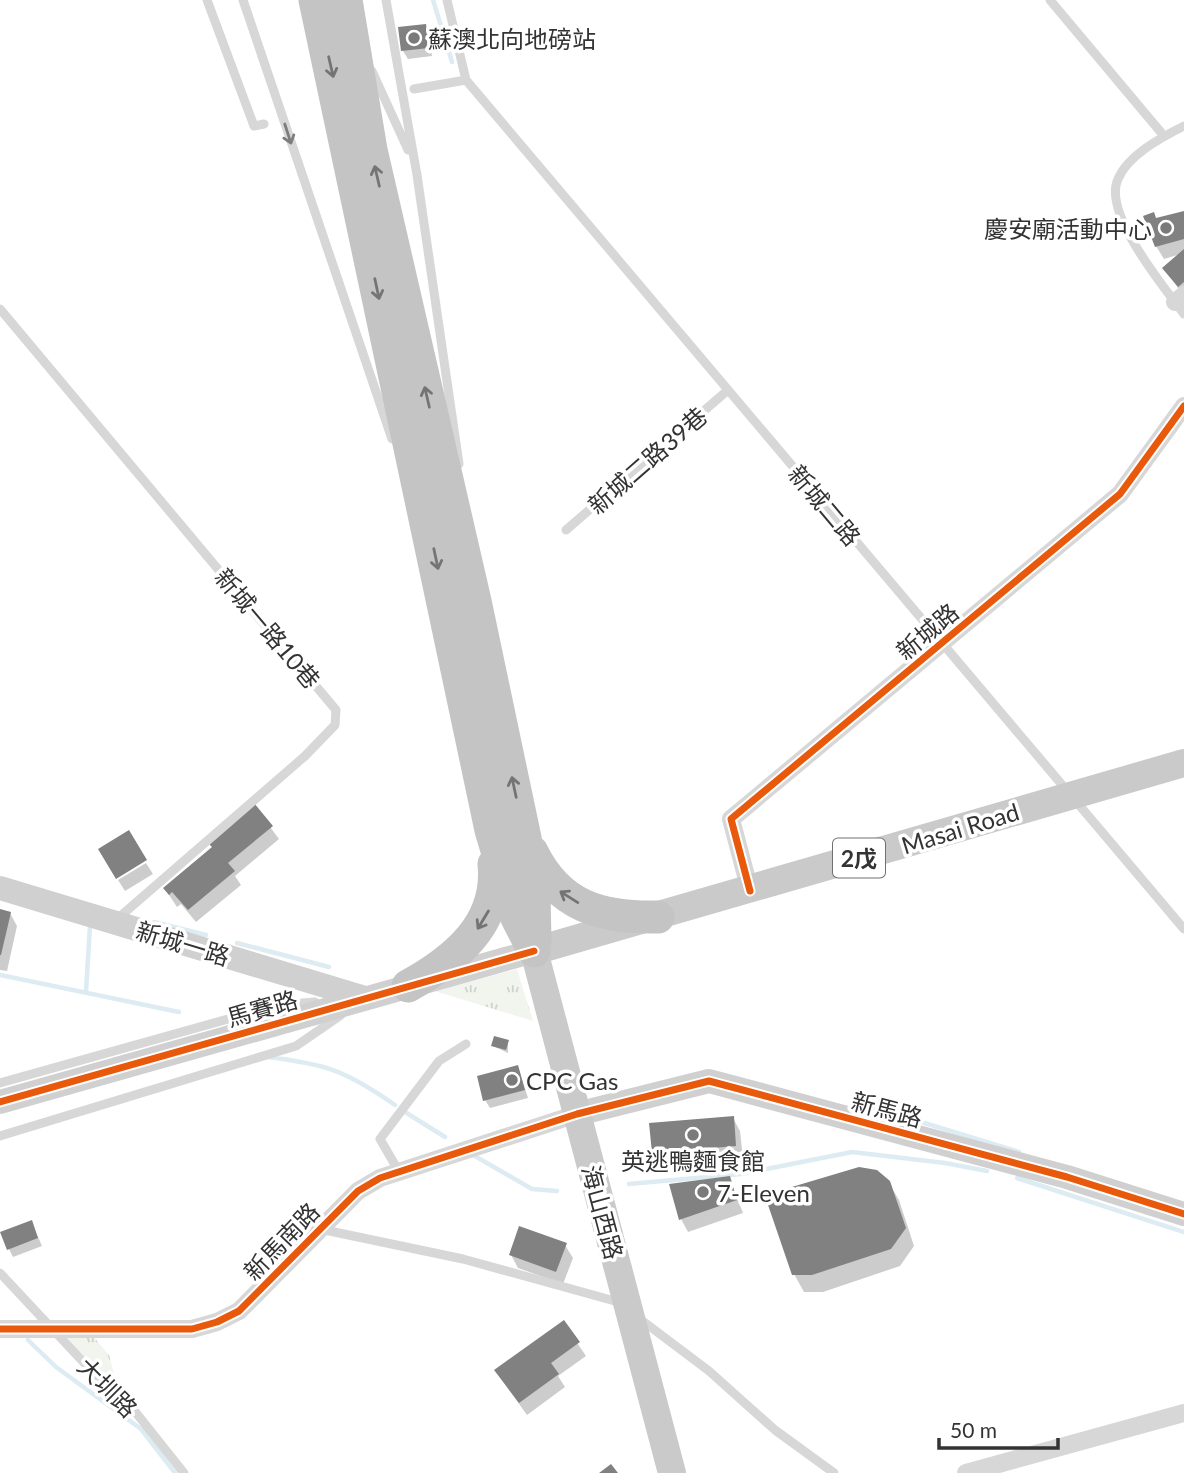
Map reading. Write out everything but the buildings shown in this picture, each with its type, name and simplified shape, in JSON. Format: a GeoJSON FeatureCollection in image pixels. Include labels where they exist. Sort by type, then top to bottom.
{"type":"FeatureCollection","features":[{"type":"Feature","properties":{"kind":"highway"},"geometry":{"type":"LineString","coordinates":[[315,0],[491,830],[517,918],[534,951]]}},
{"type":"Feature","properties":{"kind":"highway"},"geometry":{"type":"LineString","coordinates":[[349,12],[371,150],[475,601],[525,838],[534,893],[534,951]]}},
{"type":"Feature","properties":{"kind":"highway"},"geometry":{"type":"LineString","coordinates":[[408,986],[455,956],[481,925],[493,895],[495,869],[491,830]]}},
{"type":"Feature","properties":{"kind":"highway"},"geometry":{"type":"LineString","coordinates":[[525,838],[541,869],[563,894],[605,914],[626,917],[658,916]]}},
{"type":"Feature","properties":{"kind":"main road","name":"Masai Road"},"geometry":{"type":"LineString","coordinates":[[534,951],[750,891],[1184,763]]}},
{"type":"Feature","properties":{"kind":"main road","name":"海山西路"},"geometry":{"type":"LineString","coordinates":[[534,951],[672,1473]]}},
{"type":"Feature","properties":{"kind":"street","name":"新城路"},"geometry":{"type":"LineString","coordinates":[[750,891],[731,819],[1120,494],[1184,406]]}},
{"type":"Feature","properties":{"kind":"street","name":"新城一路"},"geometry":{"type":"LineString","coordinates":[[0,888],[366,999]]}},
{"type":"Feature","properties":{"kind":"street","name":"馬賽路"},"geometry":{"type":"LineString","coordinates":[[0,1102],[534,951]]}},
{"type":"Feature","properties":{"kind":"street","name":"新馬路"},"geometry":{"type":"LineString","coordinates":[[577,1114],[709,1081],[1067,1177],[1184,1214]]}},
{"type":"Feature","properties":{"kind":"street","name":"新馬南路"},"geometry":{"type":"LineString","coordinates":[[0,1329],[192,1329],[217,1322],[239,1311],[318,1228],[358,1191],[398,1170],[577,1114]]}},
{"type":"Feature","properties":{"kind":"street"},"geometry":{"type":"LineString","coordinates":[[966,1473],[1184,1413]]}},
{"type":"Feature","properties":{"kind":"lane"},"geometry":{"type":"LineString","coordinates":[[206,0],[254,126],[264,124]]}},
{"type":"Feature","properties":{"kind":"lane"},"geometry":{"type":"LineString","coordinates":[[243,0],[395,445]]}},
{"type":"Feature","properties":{"kind":"lane"},"geometry":{"type":"LineString","coordinates":[[386,0],[417,175],[460,470]]}},
{"type":"Feature","properties":{"kind":"lane"},"geometry":{"type":"LineString","coordinates":[[414,89],[466,80],[447,0]]}},
{"type":"Feature","properties":{"kind":"lane"},"geometry":{"type":"LineString","coordinates":[[1050,0],[1164,136]]}},
{"type":"Feature","properties":{"kind":"lane"},"geometry":{"type":"LineString","coordinates":[[349,12],[402,133],[417,175]]}},
{"type":"Feature","properties":{"kind":"lane","name":"新城二路"},"geometry":{"type":"LineString","coordinates":[[466,80],[1184,929]]}},
{"type":"Feature","properties":{"kind":"lane"},"geometry":{"type":"LineString","coordinates":[[1181,304],[1132,240],[1118,208],[1115,189],[1123,170],[1164,136],[1184,126]]}},
{"type":"Feature","properties":{"kind":"lane","name":"新城一路10巷"},"geometry":{"type":"LineString","coordinates":[[0,309],[336,710],[335,725],[305,756],[115,922]]}},
{"type":"Feature","properties":{"kind":"lane","name":"新城二路39巷"},"geometry":{"type":"LineString","coordinates":[[566,530],[727,390]]}},
{"type":"Feature","properties":{"kind":"lane"},"geometry":{"type":"LineString","coordinates":[[400,458],[427,520]]}},
{"type":"Feature","properties":{"kind":"lane"},"geometry":{"type":"LineString","coordinates":[[463,496],[475,601]]}},
{"type":"Feature","properties":{"kind":"lane"},"geometry":{"type":"LineString","coordinates":[[0,1083],[278,1005],[366,999]]}},
{"type":"Feature","properties":{"kind":"lane"},"geometry":{"type":"LineString","coordinates":[[0,1136],[296,1045],[366,999]]}},
{"type":"Feature","properties":{"kind":"lane"},"geometry":{"type":"LineString","coordinates":[[398,1170],[380,1139],[439,1061],[466,1044]]}},
{"type":"Feature","properties":{"kind":"lane"},"geometry":{"type":"LineString","coordinates":[[318,1228],[463,1259],[628,1305],[643,1322],[709,1371],[775,1430],[834,1473]]}},
{"type":"Feature","properties":{"kind":"lane","name":"大圳路"},"geometry":{"type":"LineString","coordinates":[[0,1273],[51,1329],[133,1409],[184,1473]]}},
{"type":"Feature","properties":{"kind":"green space"},"geometry":{"type":"Polygon","coordinates":[[[517,969],[533,1021],[435,991],[517,969]]]}},
{"type":"Feature","properties":{"kind":"green space"},"geometry":{"type":"Polygon","coordinates":[[[36,1319],[81,1322],[109,1355],[117,1385],[36,1319]]]}},
{"type":"Feature","properties":{"kind":"waterway"},"geometry":{"type":"LineString","coordinates":[[433,0],[452,62]]}},
{"type":"Feature","properties":{"kind":"waterway"},"geometry":{"type":"LineString","coordinates":[[154,922],[206,935]]}},
{"type":"Feature","properties":{"kind":"waterway"},"geometry":{"type":"LineString","coordinates":[[86,991],[90,926]]}},
{"type":"Feature","properties":{"kind":"waterway"},"geometry":{"type":"LineString","coordinates":[[237,943],[329,967]]}},
{"type":"Feature","properties":{"kind":"waterway"},"geometry":{"type":"LineString","coordinates":[[0,975],[179,1012]]}},
{"type":"Feature","properties":{"kind":"waterway"},"geometry":{"type":"LineString","coordinates":[[267,1057],[335,1071],[363,1084],[395,1105]]}},
{"type":"Feature","properties":{"kind":"waterway"},"geometry":{"type":"LineString","coordinates":[[869,1106],[1019,1152]]}},
{"type":"Feature","properties":{"kind":"waterway"},"geometry":{"type":"LineString","coordinates":[[405,1112],[445,1137]]}},
{"type":"Feature","properties":{"kind":"waterway"},"geometry":{"type":"LineString","coordinates":[[629,1184],[741,1174],[852,1152],[987,1171]]}},
{"type":"Feature","properties":{"kind":"waterway"},"geometry":{"type":"LineString","coordinates":[[473,1155],[532,1189],[557,1191]]}},
{"type":"Feature","properties":{"kind":"waterway"},"geometry":{"type":"LineString","coordinates":[[1017,1178],[1184,1232]]}},
{"type":"Feature","properties":{"kind":"waterway"},"geometry":{"type":"LineString","coordinates":[[28,1340],[56,1367],[141,1429],[175,1473]]}},
{"type":"Feature","properties":{"kind":"cycle path"},"geometry":{"type":"LineString","coordinates":[[750,891],[731,819],[1120,494],[1184,406]]}},
{"type":"Feature","properties":{"kind":"cycle path"},"geometry":{"type":"LineString","coordinates":[[0,1102],[534,951]]}},
{"type":"Feature","properties":{"kind":"cycle path"},"geometry":{"type":"LineString","coordinates":[[0,1329],[192,1329],[217,1322],[239,1311],[358,1191],[380,1178],[577,1114],[709,1081],[1067,1177],[1184,1214]]}},
{"type":"Feature","properties":{"kind":"place","name":"蘇澳北向地磅站"},"geometry":{"type":"Point","coordinates":[414,38]}},
{"type":"Feature","properties":{"kind":"place","name":"慶安廟活動中心"},"geometry":{"type":"Point","coordinates":[1166,228]}},
{"type":"Feature","properties":{"kind":"place","name":"CPC Gas"},"geometry":{"type":"Point","coordinates":[512,1080]}},
{"type":"Feature","properties":{"kind":"place","name":"英逃鴨麵食館"},"geometry":{"type":"Point","coordinates":[693,1135]}},
{"type":"Feature","properties":{"kind":"place","name":"7-Eleven"},"geometry":{"type":"Point","coordinates":[703,1192]}}]}
